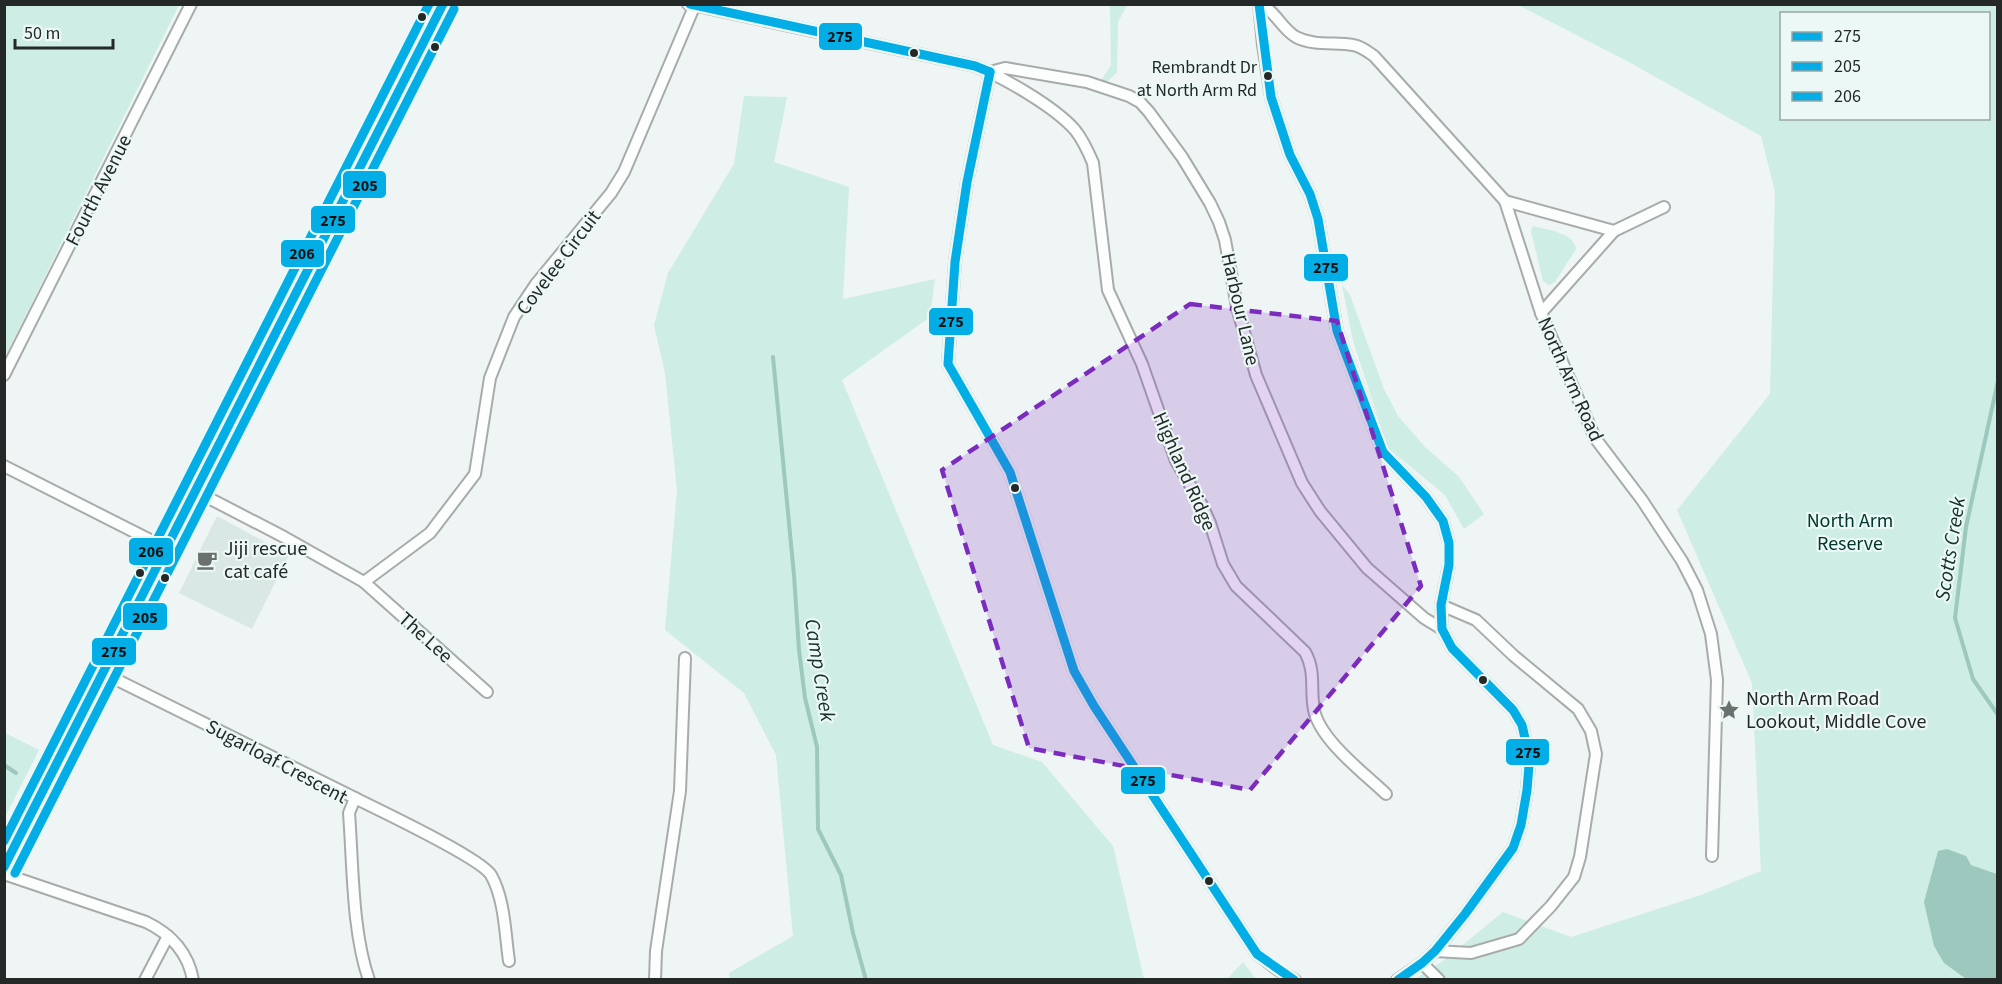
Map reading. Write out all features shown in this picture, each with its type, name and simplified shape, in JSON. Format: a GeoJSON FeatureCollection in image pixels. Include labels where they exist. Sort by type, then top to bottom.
{"type":"FeatureCollection","features":[{"type":"Feature","properties":{"kind":"main road"},"geometry":{"type":"LineString","coordinates":[[4,868],[443,4]]}},
{"type":"Feature","properties":{"kind":"street","name":"Fourth Avenue"},"geometry":{"type":"LineString","coordinates":[[4,375],[191,4]]}},
{"type":"Feature","properties":{"kind":"street"},"geometry":{"type":"LineString","coordinates":[[1260,4],[1263,45],[1271,97],[1290,155],[1310,194],[1318,219],[1337,331],[1383,452],[1426,498],[1443,521],[1449,543],[1449,565],[1441,605],[1442,629],[1452,648],[1513,710],[1522,726],[1527,747],[1529,765],[1521,825],[1513,848],[1435,951],[1397,980]]}},
{"type":"Feature","properties":{"kind":"street","name":"North Arm Road"},"geometry":{"type":"LineString","coordinates":[[1260,4],[1270,9],[1283,26],[1297,38],[1356,45],[1374,56],[1505,201],[1541,313],[1595,438],[1642,500],[1682,561],[1697,590],[1711,634],[1717,681],[1712,856]]}},
{"type":"Feature","properties":{"kind":"street"},"geometry":{"type":"LineString","coordinates":[[691,6],[964,63],[990,72],[967,182],[955,262],[948,364],[1010,472],[1074,671],[1094,706],[1257,954],[1294,980]]}},
{"type":"Feature","properties":{"kind":"street","name":"Covelee Circuit"},"geometry":{"type":"LineString","coordinates":[[364,582],[430,533],[475,474],[490,378],[514,317],[536,284],[611,193],[624,172],[691,6]]}},
{"type":"Feature","properties":{"kind":"street","name":"Harbour Lane"},"geometry":{"type":"LineString","coordinates":[[990,72],[1005,68],[1087,82],[1129,96],[1140,102],[1149,112],[1182,157],[1219,222],[1256,375],[1302,483],[1320,511],[1367,568],[1411,608],[1442,629]]}},
{"type":"Feature","properties":{"kind":"street","name":"Highland Ridge"},"geometry":{"type":"LineString","coordinates":[[990,72],[1062,118],[1075,130],[1086,146],[1093,163],[1096,180],[1108,290],[1142,364],[1176,461],[1210,523],[1228,576],[1305,652],[1312,671],[1314,709],[1318,722],[1336,746],[1386,794]]}},
{"type":"Feature","properties":{"kind":"street"},"geometry":{"type":"LineString","coordinates":[[1505,201],[1614,231]]}},
{"type":"Feature","properties":{"kind":"street"},"geometry":{"type":"LineString","coordinates":[[1541,313],[1614,231],[1664,207]]}},
{"type":"Feature","properties":{"kind":"street"},"geometry":{"type":"LineString","coordinates":[[4,466],[168,549]]}},
{"type":"Feature","properties":{"kind":"street"},"geometry":{"type":"LineString","coordinates":[[196,492],[284,537],[364,582]]}},
{"type":"Feature","properties":{"kind":"street","name":"The Lee"},"geometry":{"type":"LineString","coordinates":[[364,582],[487,692]]}},
{"type":"Feature","properties":{"kind":"street"},"geometry":{"type":"LineString","coordinates":[[1435,951],[1471,953],[1519,939],[1551,906],[1574,877],[1580,857],[1596,754],[1591,731],[1578,709],[1514,656],[1476,620],[1441,605]]}},
{"type":"Feature","properties":{"kind":"street"},"geometry":{"type":"LineString","coordinates":[[655,980],[656,951],[680,790],[685,658]]}},
{"type":"Feature","properties":{"kind":"street","name":"Sugarloaf Crescent"},"geometry":{"type":"LineString","coordinates":[[104,673],[355,798],[349,813],[363,963],[369,980]]}},
{"type":"Feature","properties":{"kind":"street"},"geometry":{"type":"LineString","coordinates":[[355,798],[482,865],[491,874],[501,907],[509,961]]}},
{"type":"Feature","properties":{"kind":"street"},"geometry":{"type":"LineString","coordinates":[[4,874],[161,929],[187,957],[193,980]]}},
{"type":"Feature","properties":{"kind":"street"},"geometry":{"type":"LineString","coordinates":[[145,980],[168,936]]}},
{"type":"Feature","properties":{"kind":"street"},"geometry":{"type":"LineString","coordinates":[[1422,963],[1439,980]]}},
{"type":"Feature","properties":{"kind":"highlighted area"},"geometry":{"type":"Polygon","coordinates":[[[1190,304],[1337,321],[1421,586],[1250,790],[1029,748],[942,470],[1190,304]]]}},
{"type":"Feature","properties":{"kind":"shaded area"},"geometry":{"type":"Polygon","coordinates":[[[217,516],[289,555],[252,629],[179,593],[217,516]]]}},
{"type":"Feature","properties":{"kind":"shaded area"},"geometry":{"type":"Polygon","coordinates":[[[1947,849],[1966,856],[1971,865],[1997,874],[1997,979],[1966,979],[1944,963],[1934,946],[1924,902],[1938,851],[1947,849]]]}},
{"type":"Feature","properties":{"kind":"green space"},"geometry":{"type":"Polygon","coordinates":[[[4,5],[179,5],[5,357],[4,357],[4,5]]]}},
{"type":"Feature","properties":{"kind":"green space"},"geometry":{"type":"Polygon","coordinates":[[[1110,5],[1127,5],[1118,22],[1117,72],[1107,82],[1101,81],[1111,65],[1110,5]]]}},
{"type":"Feature","properties":{"kind":"green space","name":"North Arm Reserve"},"geometry":{"type":"Polygon","coordinates":[[[1518,5],[1997,5],[1997,874],[1971,865],[1944,963],[1966,979],[1413,980],[1443,961],[1503,912],[1571,937],[1701,895],[1761,871],[1752,683],[1677,510],[1770,394],[1775,192],[1761,136],[1627,61],[1518,5]]]}},
{"type":"Feature","properties":{"kind":"green space"},"geometry":{"type":"Polygon","coordinates":[[[744,96],[787,97],[774,162],[849,187],[843,299],[935,279],[930,317],[842,380],[993,745],[1042,762],[1113,846],[1144,979],[730,979],[729,973],[793,936],[776,755],[744,693],[665,630],[677,490],[665,373],[654,325],[668,273],[734,164],[744,96]]]}},
{"type":"Feature","properties":{"kind":"green space"},"geometry":{"type":"Polygon","coordinates":[[[1533,226],[1565,235],[1574,243],[1576,249],[1555,282],[1549,285],[1543,281],[1531,231],[1533,226]]]}},
{"type":"Feature","properties":{"kind":"green space"},"geometry":{"type":"Polygon","coordinates":[[[1342,285],[1350,295],[1384,389],[1398,416],[1425,447],[1459,477],[1484,514],[1464,529],[1445,495],[1388,448],[1353,341],[1342,285]]]}},
{"type":"Feature","properties":{"kind":"green space"},"geometry":{"type":"Polygon","coordinates":[[[5,733],[39,750],[4,817],[5,733]]]}},
{"type":"Feature","properties":{"kind":"green space"},"geometry":{"type":"Polygon","coordinates":[[[1243,962],[1256,979],[1227,979],[1243,962]]]}},
{"type":"Feature","properties":{"kind":"waterway","name":"Camp Creek"},"geometry":{"type":"LineString","coordinates":[[773,357],[799,650],[805,698],[817,747],[818,829],[841,875],[866,980]]}},
{"type":"Feature","properties":{"kind":"waterway","name":"Scotts Creek"},"geometry":{"type":"LineString","coordinates":[[1998,381],[1966,527],[1955,618],[1973,679],[1998,715]]}},
{"type":"Feature","properties":{"kind":"waterway"},"geometry":{"type":"LineString","coordinates":[[4,765],[16,773]]}},
{"type":"Feature","properties":{"kind":"transit line","name":"206"},"geometry":{"type":"LineString","coordinates":[[4,841],[429,4]]}},
{"type":"Feature","properties":{"kind":"transit line","name":"275"},"geometry":{"type":"LineString","coordinates":[[4,867],[443,4]]}},
{"type":"Feature","properties":{"kind":"transit line","name":"275"},"geometry":{"type":"LineString","coordinates":[[690,4],[975,66],[990,72]]}},
{"type":"Feature","properties":{"kind":"transit line","name":"275"},"geometry":{"type":"LineString","coordinates":[[1259,4],[1271,97],[1290,155],[1310,194],[1318,219],[1337,331],[1383,452],[1426,497],[1443,521],[1449,543],[1449,565],[1441,605],[1442,629],[1452,648],[1513,710],[1522,725],[1527,747],[1529,765],[1527,790],[1521,825],[1513,848],[1435,951],[1398,980]]}},
{"type":"Feature","properties":{"kind":"transit line","name":"205"},"geometry":{"type":"LineString","coordinates":[[15,873],[454,9]]}},
{"type":"Feature","properties":{"kind":"transit line","name":"275"},"geometry":{"type":"LineString","coordinates":[[990,72],[967,182],[955,262],[948,364],[1010,472],[1074,671],[1094,706],[1257,954],[1294,980]]}},
{"type":"Feature","properties":{"kind":"place","name":"Rembrandt Dr at North Arm Rd"},"geometry":{"type":"Point","coordinates":[1268,76]}},
{"type":"Feature","properties":{"kind":"place","name":"Jiji rescue cat café"},"geometry":{"type":"Point","coordinates":[207,560]}},
{"type":"Feature","properties":{"kind":"place","name":"North Arm Road Lookout, Middle Cove"},"geometry":{"type":"Point","coordinates":[1729,710]}}]}
